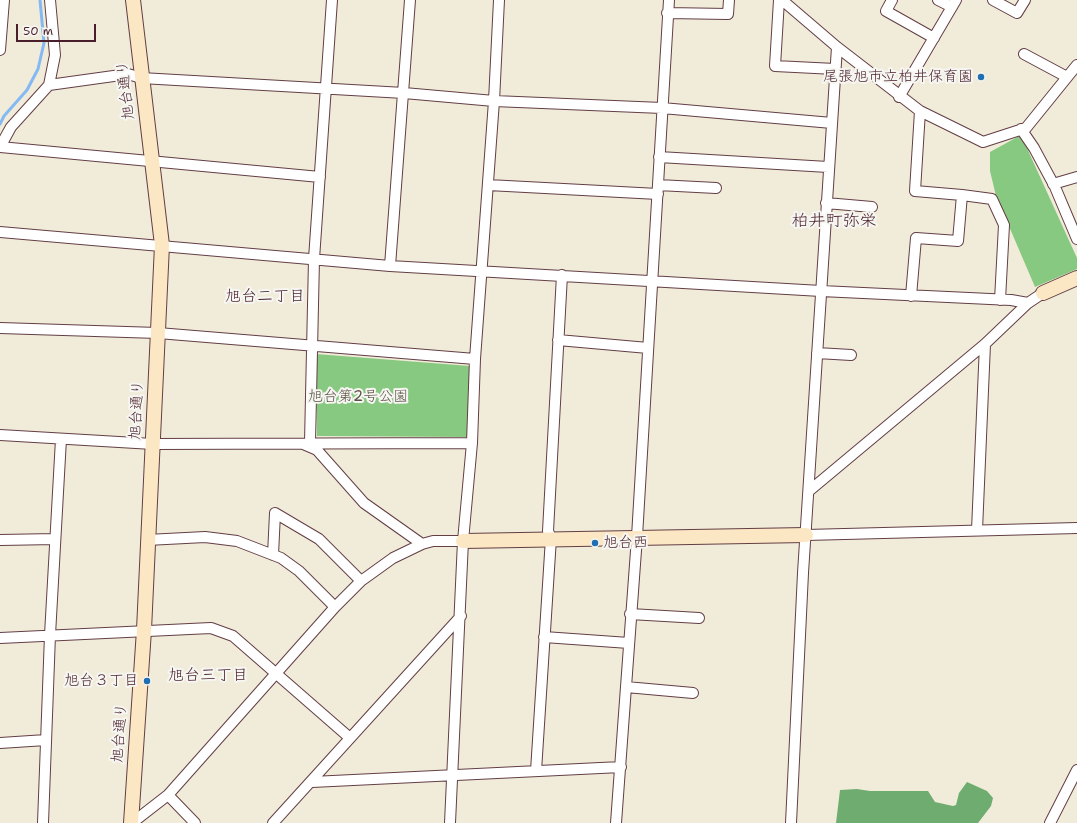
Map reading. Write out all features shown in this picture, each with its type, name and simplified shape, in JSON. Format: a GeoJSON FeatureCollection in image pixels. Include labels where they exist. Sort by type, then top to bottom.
{"type":"FeatureCollection","features":[{"type":"Feature","properties":{"kind":"street"},"geometry":{"type":"LineString","coordinates":[[50,0],[55,55],[49,85],[11,127],[0,147],[320,177]]}},
{"type":"Feature","properties":{"kind":"street","name":"旭台通り"},"geometry":{"type":"LineString","coordinates":[[131,823],[144,630],[146,540],[153,444],[162,245],[141,78],[133,0]]}},
{"type":"Feature","properties":{"kind":"street"},"geometry":{"type":"LineString","coordinates":[[306,443],[314,260],[331,0]]}},
{"type":"Feature","properties":{"kind":"street"},"geometry":{"type":"LineString","coordinates":[[390,266],[410,0]]}},
{"type":"Feature","properties":{"kind":"street"},"geometry":{"type":"LineString","coordinates":[[450,823],[464,541],[472,443],[475,359],[494,101],[499,0]]}},
{"type":"Feature","properties":{"kind":"street"},"geometry":{"type":"LineString","coordinates":[[616,823],[621,767],[630,614],[637,537],[667,12],[669,0]]}},
{"type":"Feature","properties":{"kind":"street"},"geometry":{"type":"LineString","coordinates":[[667,12],[728,14],[730,0]]}},
{"type":"Feature","properties":{"kind":"street"},"geometry":{"type":"LineString","coordinates":[[781,0],[837,47],[920,111],[984,142],[1026,128],[1077,65]]}},
{"type":"Feature","properties":{"kind":"street"},"geometry":{"type":"LineString","coordinates":[[781,0],[775,66],[835,69]]}},
{"type":"Feature","properties":{"kind":"street"},"geometry":{"type":"LineString","coordinates":[[892,0],[886,11],[934,38]]}},
{"type":"Feature","properties":{"kind":"street"},"geometry":{"type":"LineString","coordinates":[[899,96],[954,4],[938,0]]}},
{"type":"Feature","properties":{"kind":"street"},"geometry":{"type":"LineString","coordinates":[[993,0],[1017,13],[1025,0]]}},
{"type":"Feature","properties":{"kind":"street"},"geometry":{"type":"LineString","coordinates":[[0,50],[2,1]]}},
{"type":"Feature","properties":{"kind":"street"},"geometry":{"type":"LineString","coordinates":[[791,823],[803,573],[828,167],[837,47]]}},
{"type":"Feature","properties":{"kind":"street"},"geometry":{"type":"LineString","coordinates":[[1024,54],[1067,77]]}},
{"type":"Feature","properties":{"kind":"street"},"geometry":{"type":"LineString","coordinates":[[49,85],[128,74],[141,78],[325,90],[404,93],[494,101],[662,108],[832,123]]}},
{"type":"Feature","properties":{"kind":"street"},"geometry":{"type":"LineString","coordinates":[[920,111],[915,191],[992,199],[1004,225],[1000,300]]}},
{"type":"Feature","properties":{"kind":"street"},"geometry":{"type":"LineString","coordinates":[[1022,129],[1053,184],[1077,239]]}},
{"type":"Feature","properties":{"kind":"street"},"geometry":{"type":"LineString","coordinates":[[659,157],[828,167]]}},
{"type":"Feature","properties":{"kind":"street"},"geometry":{"type":"LineString","coordinates":[[1053,184],[1077,177]]}},
{"type":"Feature","properties":{"kind":"street"},"geometry":{"type":"LineString","coordinates":[[488,185],[658,190],[716,188]]}},
{"type":"Feature","properties":{"kind":"street"},"geometry":{"type":"LineString","coordinates":[[911,296],[916,238],[958,241],[962,195]]}},
{"type":"Feature","properties":{"kind":"street"},"geometry":{"type":"LineString","coordinates":[[826,203],[872,207]]}},
{"type":"Feature","properties":{"kind":"street"},"geometry":{"type":"LineString","coordinates":[[0,232],[390,266],[1000,300],[1028,303]]}},
{"type":"Feature","properties":{"kind":"street"},"geometry":{"type":"LineString","coordinates":[[536,771],[551,538],[548,531],[562,275]]}},
{"type":"Feature","properties":{"kind":"street"},"geometry":{"type":"LineString","coordinates":[[809,491],[985,344],[1028,303],[1043,293],[1077,278]]}},
{"type":"Feature","properties":{"kind":"street"},"geometry":{"type":"LineString","coordinates":[[0,328],[158,333],[475,359]]}},
{"type":"Feature","properties":{"kind":"street"},"geometry":{"type":"LineString","coordinates":[[558,340],[648,348]]}},
{"type":"Feature","properties":{"kind":"street"},"geometry":{"type":"LineString","coordinates":[[977,530],[985,344]]}},
{"type":"Feature","properties":{"kind":"street"},"geometry":{"type":"LineString","coordinates":[[817,354],[851,355]]}},
{"type":"Feature","properties":{"kind":"street"},"geometry":{"type":"LineString","coordinates":[[0,435],[153,444],[472,443]]}},
{"type":"Feature","properties":{"kind":"street"},"geometry":{"type":"LineString","coordinates":[[43,823],[50,634],[61,439]]}},
{"type":"Feature","properties":{"kind":"street"},"geometry":{"type":"LineString","coordinates":[[306,443],[317,450],[364,503],[422,544]]}},
{"type":"Feature","properties":{"kind":"street"},"geometry":{"type":"LineString","coordinates":[[273,555],[275,513],[319,539],[361,581]]}},
{"type":"Feature","properties":{"kind":"street"},"geometry":{"type":"LineString","coordinates":[[131,823],[168,796],[336,607],[361,581],[393,558],[422,544],[433,541],[551,538],[806,535],[1077,528]]}},
{"type":"Feature","properties":{"kind":"street"},"geometry":{"type":"LineString","coordinates":[[146,540],[205,537],[237,541],[273,555],[299,571],[336,607]]}},
{"type":"Feature","properties":{"kind":"street"},"geometry":{"type":"LineString","coordinates":[[0,540],[55,539]]}},
{"type":"Feature","properties":{"kind":"street"},"geometry":{"type":"LineString","coordinates":[[630,614],[698,618]]}},
{"type":"Feature","properties":{"kind":"street"},"geometry":{"type":"LineString","coordinates":[[273,823],[312,782],[461,616]]}},
{"type":"Feature","properties":{"kind":"street"},"geometry":{"type":"LineString","coordinates":[[0,638],[50,634],[211,628],[233,636],[350,738]]}},
{"type":"Feature","properties":{"kind":"street"},"geometry":{"type":"LineString","coordinates":[[544,638],[629,643]]}},
{"type":"Feature","properties":{"kind":"street"},"geometry":{"type":"LineString","coordinates":[[626,687],[693,693]]}},
{"type":"Feature","properties":{"kind":"street"},"geometry":{"type":"LineString","coordinates":[[0,743],[46,740]]}},
{"type":"Feature","properties":{"kind":"street"},"geometry":{"type":"LineString","coordinates":[[312,782],[621,767]]}},
{"type":"Feature","properties":{"kind":"street"},"geometry":{"type":"LineString","coordinates":[[1050,823],[1077,770]]}},
{"type":"Feature","properties":{"kind":"street"},"geometry":{"type":"LineString","coordinates":[[168,796],[195,823]]}},
{"type":"Feature","properties":{"kind":"green space"},"geometry":{"type":"Polygon","coordinates":[[[1021,135],[1077,258],[1077,269],[1035,287],[996,196],[990,171],[990,152],[1021,135]]]}},
{"type":"Feature","properties":{"kind":"green space","name":"旭台第2号公園"},"geometry":{"type":"Polygon","coordinates":[[[316,354],[470,366],[467,437],[317,436],[316,354]]]}},
{"type":"Feature","properties":{"kind":"green space"},"geometry":{"type":"Polygon","coordinates":[[[967,782],[987,791],[993,798],[991,806],[978,823],[836,823],[840,790],[928,791],[935,802],[953,806],[956,805],[959,793],[967,782]]]}},
{"type":"Feature","properties":{"kind":"waterway"},"geometry":{"type":"LineString","coordinates":[[0,124],[4,116],[27,90],[38,69],[44,43],[40,0]]}},
{"type":"Feature","properties":{"kind":"place","name":"尾張旭市立柏井保育園"},"geometry":{"type":"Point","coordinates":[981,77]}},
{"type":"Feature","properties":{"kind":"place","name":"旭台西"},"geometry":{"type":"Point","coordinates":[595,543]}},
{"type":"Feature","properties":{"kind":"place","name":"旭台３丁目"},"geometry":{"type":"Point","coordinates":[147,681]}},
{"type":"Feature","properties":{"kind":"district","name":"柏井町弥栄"},"geometry":{"type":"Point","coordinates":[834,222]}},
{"type":"Feature","properties":{"kind":"district","name":"旭台二丁目"},"geometry":{"type":"Point","coordinates":[265,297]}},
{"type":"Feature","properties":{"kind":"district","name":"旭台三丁目"},"geometry":{"type":"Point","coordinates":[208,676]}}]}
